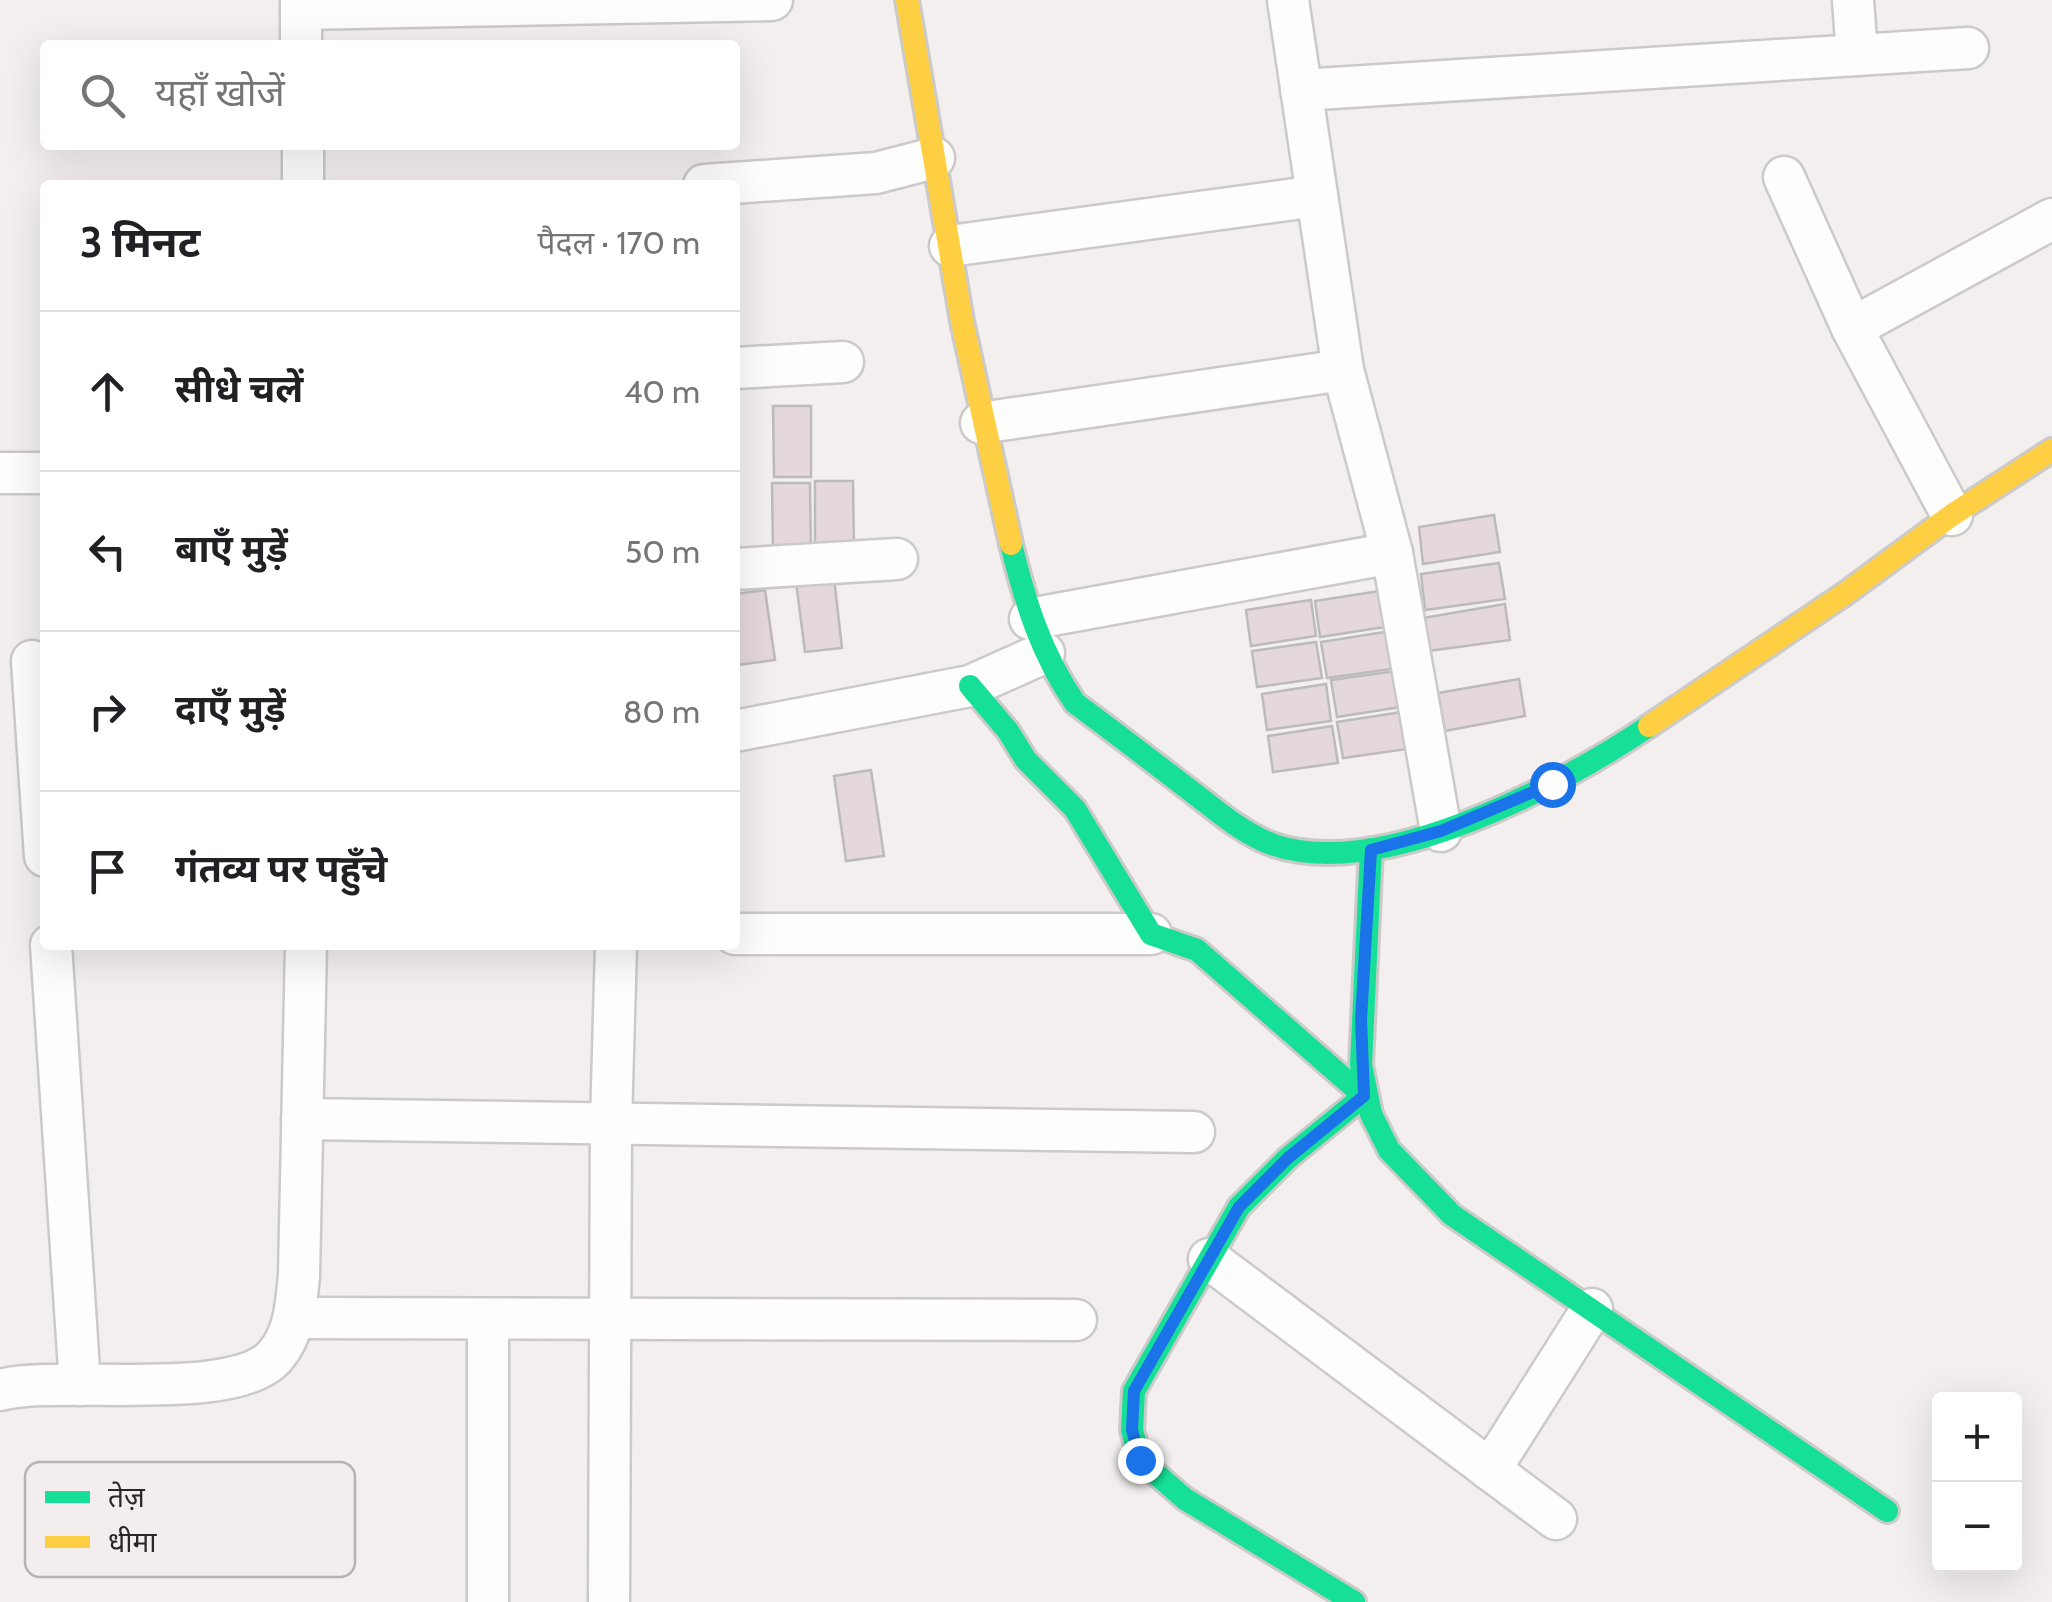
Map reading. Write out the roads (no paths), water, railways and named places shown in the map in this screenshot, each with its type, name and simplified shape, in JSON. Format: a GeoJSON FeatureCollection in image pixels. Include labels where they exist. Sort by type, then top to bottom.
{"type":"FeatureCollection","features":[{"type":"Feature","properties":{"kind":"street"},"geometry":{"type":"LineString","coordinates":[[301,18],[772,0]]}},
{"type":"Feature","properties":{"kind":"street"},"geometry":{"type":"LineString","coordinates":[[907,0],[909,165],[950,246],[981,423],[1030,647],[1075,703],[1240,828],[1274,845],[1303,853],[1333,855],[1371,850],[1484,816],[1605,756],[2052,450]]}},
{"type":"Feature","properties":{"kind":"street"},"geometry":{"type":"LineString","coordinates":[[1288,0],[1343,370],[1392,554],[1441,831]]}},
{"type":"Feature","properties":{"kind":"street"},"geometry":{"type":"LineString","coordinates":[[1853,0],[1856,56]]}},
{"type":"Feature","properties":{"kind":"street"},"geometry":{"type":"LineString","coordinates":[[1301,90],[1968,48]]}},
{"type":"Feature","properties":{"kind":"street"},"geometry":{"type":"LineString","coordinates":[[302,150],[303,180]]}},
{"type":"Feature","properties":{"kind":"street"},"geometry":{"type":"LineString","coordinates":[[740,181],[909,165]]}},
{"type":"Feature","properties":{"kind":"street"},"geometry":{"type":"LineString","coordinates":[[1784,176],[1852,328],[1952,515]]}},
{"type":"Feature","properties":{"kind":"street"},"geometry":{"type":"LineString","coordinates":[[950,246],[1317,196]]}},
{"type":"Feature","properties":{"kind":"street"},"geometry":{"type":"LineString","coordinates":[[1852,328],[2052,219]]}},
{"type":"Feature","properties":{"kind":"street"},"geometry":{"type":"LineString","coordinates":[[740,368],[843,362]]}},
{"type":"Feature","properties":{"kind":"street"},"geometry":{"type":"LineString","coordinates":[[981,423],[1343,370]]}},
{"type":"Feature","properties":{"kind":"street"},"geometry":{"type":"LineString","coordinates":[[0,473],[40,473]]}},
{"type":"Feature","properties":{"kind":"street"},"geometry":{"type":"LineString","coordinates":[[740,730],[970,686],[1030,647],[1392,554]]}},
{"type":"Feature","properties":{"kind":"street"},"geometry":{"type":"LineString","coordinates":[[740,569],[897,559]]}},
{"type":"Feature","properties":{"kind":"street"},"geometry":{"type":"LineString","coordinates":[[26,661],[40,805]]}},
{"type":"Feature","properties":{"kind":"street"},"geometry":{"type":"LineString","coordinates":[[970,686],[1008,731],[1026,760],[1075,809],[1151,950]]}},
{"type":"Feature","properties":{"kind":"street"},"geometry":{"type":"LineString","coordinates":[[1371,850],[1361,1020],[1364,1096],[1374,1128],[1398,1165],[1452,1215],[1887,1510]]}},
{"type":"Feature","properties":{"kind":"street"},"geometry":{"type":"LineString","coordinates":[[740,934],[1197,950],[1364,1096]]}},
{"type":"Feature","properties":{"kind":"street"},"geometry":{"type":"LineString","coordinates":[[51,950],[80,1385]]}},
{"type":"Feature","properties":{"kind":"street"},"geometry":{"type":"LineString","coordinates":[[0,1390],[222,1380],[260,1369],[274,1359],[287,1340],[294,1318],[299,1276],[306,950]]}},
{"type":"Feature","properties":{"kind":"street"},"geometry":{"type":"LineString","coordinates":[[609,1602],[611,1123],[616,950]]}},
{"type":"Feature","properties":{"kind":"street"},"geometry":{"type":"LineString","coordinates":[[1354,1602],[1185,1499],[1140,1460],[1132,1430],[1134,1391],[1239,1207],[1288,1158],[1364,1096]]}},
{"type":"Feature","properties":{"kind":"street"},"geometry":{"type":"LineString","coordinates":[[302,1119],[1194,1132]]}},
{"type":"Feature","properties":{"kind":"street"},"geometry":{"type":"LineString","coordinates":[[1209,1259],[1556,1519]]}},
{"type":"Feature","properties":{"kind":"street"},"geometry":{"type":"LineString","coordinates":[[1490,1470],[1592,1309]]}},
{"type":"Feature","properties":{"kind":"street"},"geometry":{"type":"LineString","coordinates":[[294,1318],[1076,1320]]}},
{"type":"Feature","properties":{"kind":"street"},"geometry":{"type":"LineString","coordinates":[[488,1318],[488,1602]]}}]}
